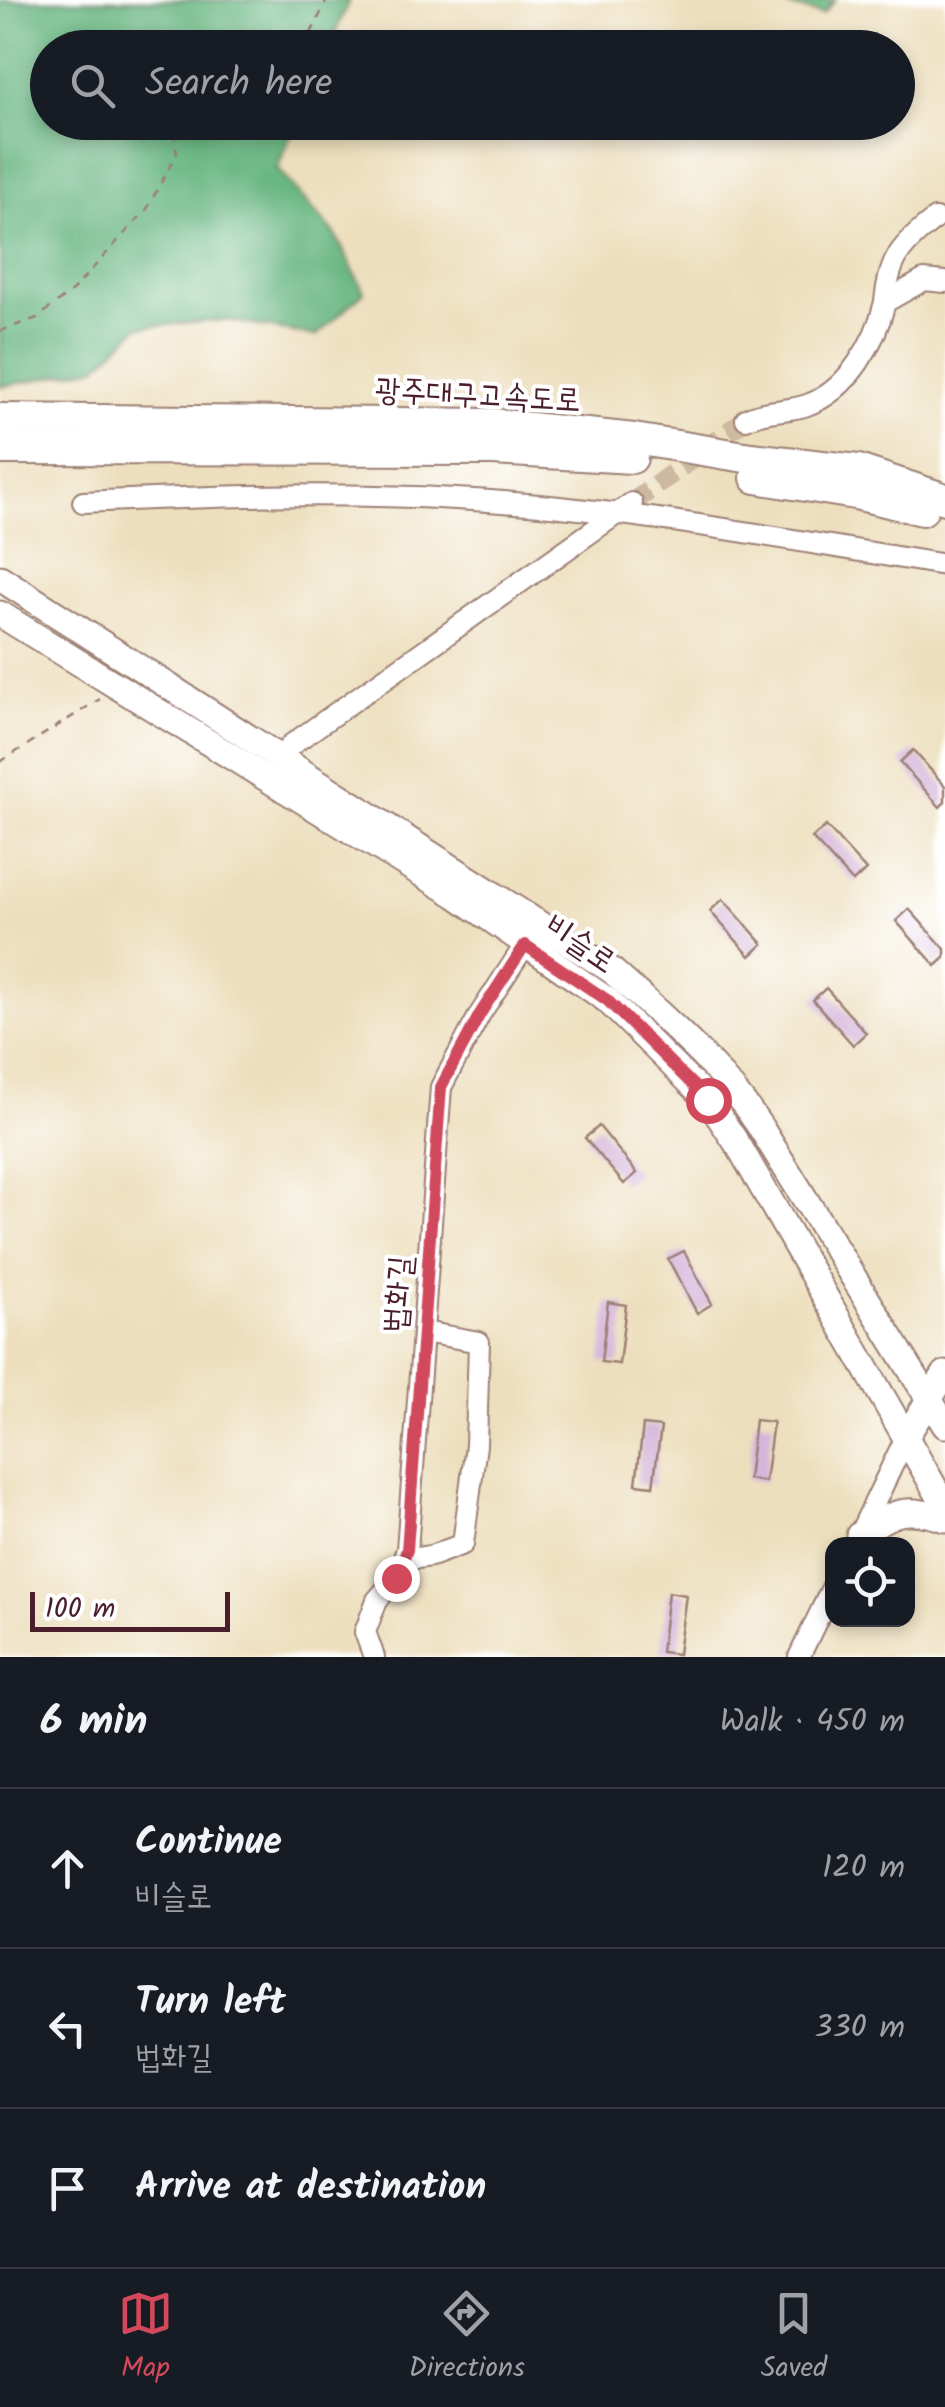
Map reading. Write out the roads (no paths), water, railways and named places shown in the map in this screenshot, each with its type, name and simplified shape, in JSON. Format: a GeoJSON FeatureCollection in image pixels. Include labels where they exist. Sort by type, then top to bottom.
{"type":"FeatureCollection","features":[{"type":"Feature","properties":{"kind":"highway","name":"광주대구고속도로"},"geometry":{"type":"LineString","coordinates":[[0,419],[493,424],[858,470],[945,499]]}},
{"type":"Feature","properties":{"kind":"highway","name":"광주대구고속도로"},"geometry":{"type":"LineString","coordinates":[[0,449],[493,450],[633,458],[856,494],[945,516]]}},
{"type":"Feature","properties":{"kind":"main road","name":"비슬로"},"geometry":{"type":"LineString","coordinates":[[0,578],[612,970],[701,1050],[736,1090],[945,1425]]}},
{"type":"Feature","properties":{"kind":"main road","name":"비슬로"},"geometry":{"type":"LineString","coordinates":[[0,614],[456,895],[607,1000],[708,1100],[750,1164],[945,1506]]}},
{"type":"Feature","properties":{"kind":"main road"},"geometry":{"type":"LineString","coordinates":[[907,1435],[945,1374]]}},
{"type":"Feature","properties":{"kind":"main road"},"geometry":{"type":"LineString","coordinates":[[860,1537],[900,1510],[945,1519]]}},
{"type":"Feature","properties":{"kind":"street"},"geometry":{"type":"LineString","coordinates":[[746,419],[808,405],[838,386],[880,323],[888,274],[896,256],[935,219]]}},
{"type":"Feature","properties":{"kind":"street"},"geometry":{"type":"LineString","coordinates":[[885,302],[924,280],[945,282]]}},
{"type":"Feature","properties":{"kind":"street"},"geometry":{"type":"LineString","coordinates":[[83,502],[219,496],[456,499],[624,509],[945,565]]}},
{"type":"Feature","properties":{"kind":"street"},"geometry":{"type":"LineString","coordinates":[[291,746],[624,509]]}},
{"type":"Feature","properties":{"kind":"street","name":"법화길"},"geometry":{"type":"LineString","coordinates":[[374,1657],[365,1632],[376,1600],[396,1578],[407,1550],[441,1087],[480,1014],[525,945]]}},
{"type":"Feature","properties":{"kind":"street"},"geometry":{"type":"LineString","coordinates":[[403,1560],[431,1556],[463,1544],[476,1445],[480,1342],[424,1332]]}},
{"type":"Feature","properties":{"kind":"street"},"geometry":{"type":"LineString","coordinates":[[857,1537],[907,1435]]}},
{"type":"Feature","properties":{"kind":"street"},"geometry":{"type":"LineString","coordinates":[[799,1657],[825,1603]]}},
{"type":"Feature","properties":{"kind":"tunnel"},"geometry":{"type":"LineString","coordinates":[[632,503],[746,419]]}}]}
